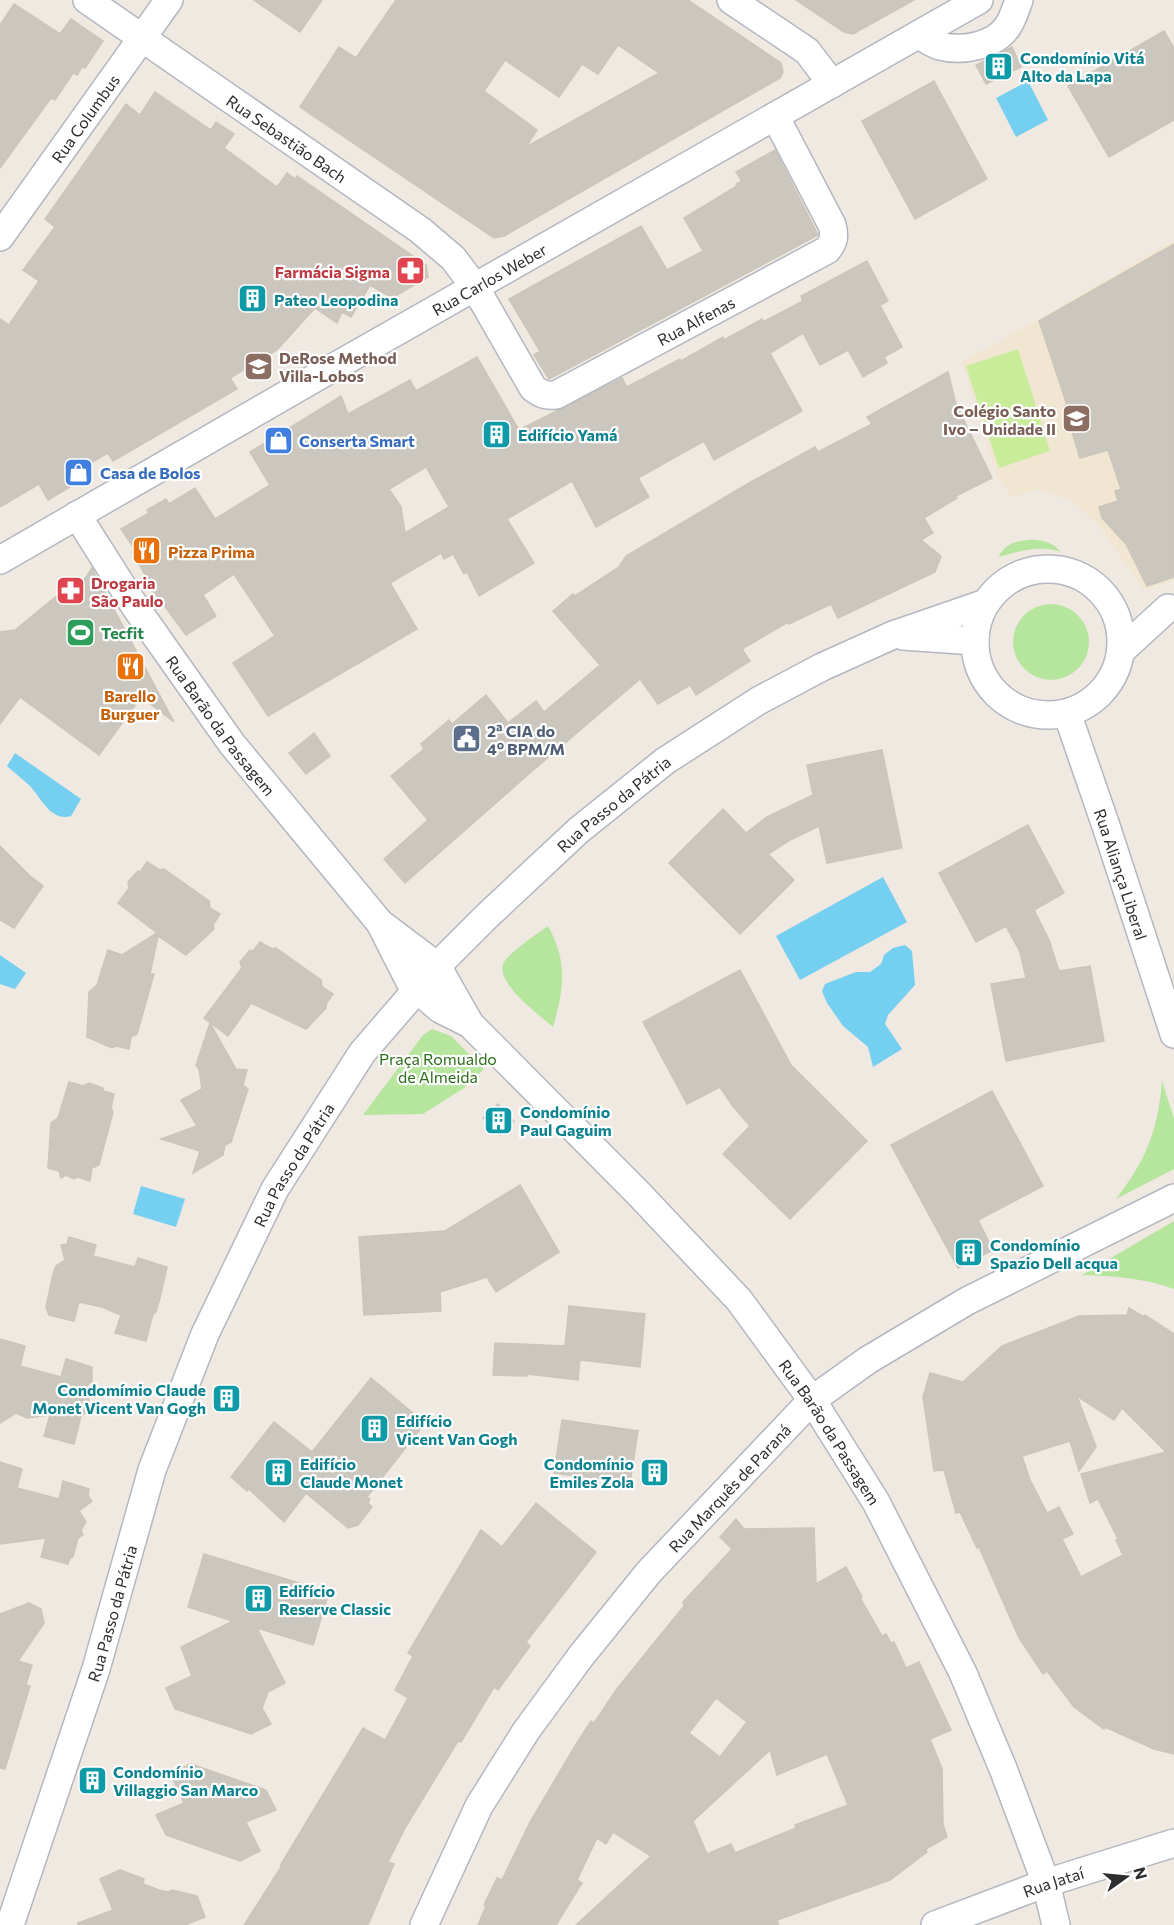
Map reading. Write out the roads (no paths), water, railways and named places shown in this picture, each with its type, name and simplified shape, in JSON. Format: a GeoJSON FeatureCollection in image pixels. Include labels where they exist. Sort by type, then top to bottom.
{"type":"FeatureCollection","features":[{"type":"Feature","properties":{"kind":"street","name":"Rua Sebastião Bach"},"geometry":{"type":"LineString","coordinates":[[87,0],[420,230],[453,258],[475,287]]}},
{"type":"Feature","properties":{"kind":"street","name":"Rua Columbus"},"geometry":{"type":"LineString","coordinates":[[0,237],[170,0]]}},
{"type":"Feature","properties":{"kind":"street"},"geometry":{"type":"LineString","coordinates":[[731,0],[807,51],[832,84]]}},
{"type":"Feature","properties":{"kind":"street","name":"Rua Carlos Weber"},"geometry":{"type":"LineString","coordinates":[[0,560],[979,0]]}},
{"type":"Feature","properties":{"kind":"street"},"geometry":{"type":"LineString","coordinates":[[920,35],[939,46],[961,49],[979,45],[994,39],[1007,27],[1018,0]]}},
{"type":"Feature","properties":{"kind":"street","name":"Rua Alfenas"},"geometry":{"type":"LineString","coordinates":[[475,287],[533,387],[541,394],[556,395],[827,250],[833,243],[832,225],[775,116]]}},
{"type":"Feature","properties":{"kind":"street","name":"Rua Barão da Passagem"},"geometry":{"type":"LineString","coordinates":[[77,515],[136,608],[232,744],[380,923],[411,984],[440,1009],[470,1024]]}},
{"type":"Feature","properties":{"kind":"street"},"geometry":{"type":"LineString","coordinates":[[1038,569],[1058,569],[1077,574],[1095,585],[1114,610],[1120,630],[1121,651],[1115,672],[1103,691],[1087,705],[1067,713],[1044,716],[1023,711],[1003,700],[987,683],[978,663],[975,641],[978,621],[986,603],[1002,585],[1019,574],[1038,569]]}},
{"type":"Feature","properties":{"kind":"street","name":"Rua Passo da Pátria"},"geometry":{"type":"LineString","coordinates":[[10,1925],[96,1669],[152,1470],[205,1334],[275,1189],[362,1053],[437,966],[488,915],[579,830],[665,761],[758,701],[822,667],[893,635],[986,603]]}},
{"type":"Feature","properties":{"kind":"street"},"geometry":{"type":"LineString","coordinates":[[1114,610],[1171,607]]}},
{"type":"Feature","properties":{"kind":"street"},"geometry":{"type":"LineString","coordinates":[[1121,651],[1171,607]]}},
{"type":"Feature","properties":{"kind":"street","name":"Rua Passo da Pátria"},"geometry":{"type":"LineString","coordinates":[[893,635],[975,641]]}},
{"type":"Feature","properties":{"kind":"street","name":"Rua Aliança Liberal"},"geometry":{"type":"LineString","coordinates":[[1067,713],[1174,1034]]}},
{"type":"Feature","properties":{"kind":"street","name":"Rua Barão da Passagem"},"geometry":{"type":"LineString","coordinates":[[380,923],[437,966],[470,1024],[638,1193],[739,1300],[812,1400],[876,1503],[963,1673],[1004,1771],[1046,1883],[1056,1925]]}},
{"type":"Feature","properties":{"kind":"street","name":"Rua Marquês de Paraná"},"geometry":{"type":"LineString","coordinates":[[424,1925],[479,1806],[526,1731],[581,1656],[649,1572],[812,1400],[868,1360],[967,1301],[1174,1198]]}},
{"type":"Feature","properties":{"kind":"street","name":"Rua Jataí"},"geometry":{"type":"LineString","coordinates":[[935,1925],[1046,1883],[1174,1843]]}},
{"type":"Feature","properties":{"kind":"water"},"geometry":{"type":"Polygon","coordinates":[[[1028,81],[1048,120],[1016,137],[996,98],[1028,81]]]}},
{"type":"Feature","properties":{"kind":"water"},"geometry":{"type":"Polygon","coordinates":[[[15,753],[81,799],[71,816],[58,816],[52,812],[30,786],[7,766],[15,753]]]}},
{"type":"Feature","properties":{"kind":"water"},"geometry":{"type":"Polygon","coordinates":[[[883,877],[907,922],[800,980],[776,936],[883,877]]]}},
{"type":"Feature","properties":{"kind":"water"},"geometry":{"type":"Polygon","coordinates":[[[905,945],[912,951],[915,985],[888,1015],[885,1024],[902,1049],[873,1067],[868,1047],[843,1026],[827,1003],[822,991],[825,984],[856,972],[870,972],[881,964],[884,955],[893,948],[905,945]]]}},
{"type":"Feature","properties":{"kind":"water"},"geometry":{"type":"Polygon","coordinates":[[[0,955],[26,973],[15,989],[0,984],[0,955]]]}},
{"type":"Feature","properties":{"kind":"water"},"geometry":{"type":"Polygon","coordinates":[[[141,1186],[185,1199],[176,1227],[133,1214],[141,1186]]]}},
{"type":"Feature","properties":{"kind":"place","name":"Condomínio Vitá Alto da Lapa"},"geometry":{"type":"Point","coordinates":[999,66]}},
{"type":"Feature","properties":{"kind":"place","name":"Farmácia Sigma"},"geometry":{"type":"Point","coordinates":[411,271]}},
{"type":"Feature","properties":{"kind":"place","name":"Pateo Leopodina"},"geometry":{"type":"Point","coordinates":[253,299]}},
{"type":"Feature","properties":{"kind":"place","name":"DeRose Method Villa-Lobos"},"geometry":{"type":"Point","coordinates":[258,366]}},
{"type":"Feature","properties":{"kind":"place","name":"Colégio Santo Ivo – Unidade II"},"geometry":{"type":"Point","coordinates":[1077,419]}},
{"type":"Feature","properties":{"kind":"place","name":"Edifício Yamá"},"geometry":{"type":"Point","coordinates":[497,434]}},
{"type":"Feature","properties":{"kind":"place","name":"Conserta Smart"},"geometry":{"type":"Point","coordinates":[278,440]}},
{"type":"Feature","properties":{"kind":"place","name":"Casa de Bolos"},"geometry":{"type":"Point","coordinates":[79,472]}},
{"type":"Feature","properties":{"kind":"place","name":"Pizza Prima"},"geometry":{"type":"Point","coordinates":[147,551]}},
{"type":"Feature","properties":{"kind":"place","name":"Drogaria São Paulo"},"geometry":{"type":"Point","coordinates":[70,591]}},
{"type":"Feature","properties":{"kind":"place","name":"Tecfit"},"geometry":{"type":"Point","coordinates":[80,632]}},
{"type":"Feature","properties":{"kind":"place","name":"Barello Burguer"},"geometry":{"type":"Point","coordinates":[130,667]}},
{"type":"Feature","properties":{"kind":"place","name":"2ª CIA do 4º BPM/M"},"geometry":{"type":"Point","coordinates":[466,739]}},
{"type":"Feature","properties":{"kind":"place","name":"Condomínio Paul Gaguim"},"geometry":{"type":"Point","coordinates":[499,1120]}},
{"type":"Feature","properties":{"kind":"place","name":"Condomínio Spazio Dell acqua"},"geometry":{"type":"Point","coordinates":[969,1253]}},
{"type":"Feature","properties":{"kind":"place","name":"Condomímio Claude Monet Vicent Van Gogh"},"geometry":{"type":"Point","coordinates":[227,1398]}},
{"type":"Feature","properties":{"kind":"place","name":"Edifício Vicent Van Gogh"},"geometry":{"type":"Point","coordinates":[375,1429]}},
{"type":"Feature","properties":{"kind":"place","name":"Edifício Claude Monet"},"geometry":{"type":"Point","coordinates":[279,1472]}},
{"type":"Feature","properties":{"kind":"place","name":"Condomínio Emiles Zola"},"geometry":{"type":"Point","coordinates":[655,1472]}},
{"type":"Feature","properties":{"kind":"place","name":"Edifício Reserve Classic"},"geometry":{"type":"Point","coordinates":[258,1599]}},
{"type":"Feature","properties":{"kind":"place","name":"Condomínio Villaggio San Marco"},"geometry":{"type":"Point","coordinates":[92,1780]}},
{"type":"Feature","properties":{"kind":"park label","name":"Praça Romualdo de Almeida"},"geometry":{"type":"Point","coordinates":[438,1067]}}]}
